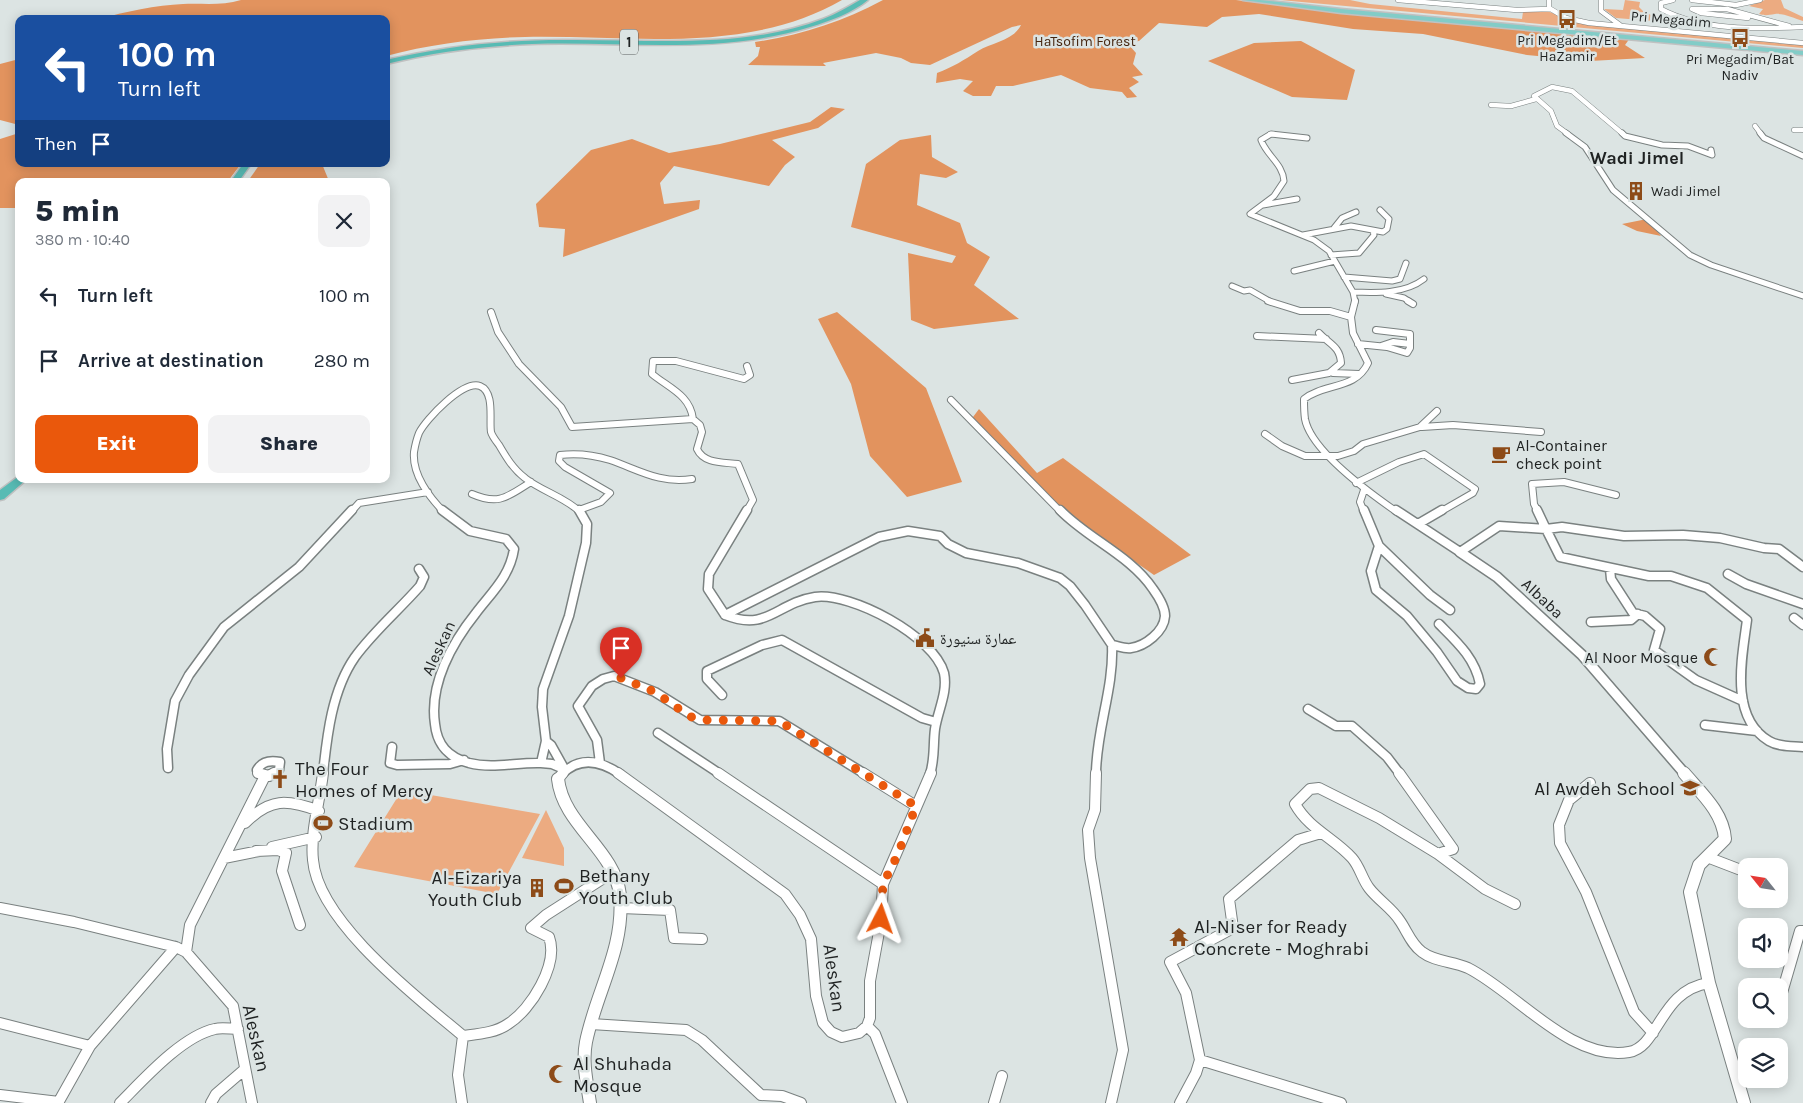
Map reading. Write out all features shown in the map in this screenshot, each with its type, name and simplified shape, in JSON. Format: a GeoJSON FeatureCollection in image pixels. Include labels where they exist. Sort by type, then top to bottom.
{"type":"FeatureCollection","features":[{"type":"Feature","properties":{"kind":"highway"},"geometry":{"type":"LineString","coordinates":[[863,1],[872,0]]}},
{"type":"Feature","properties":{"kind":"highway","name":"1"},"geometry":{"type":"LineString","coordinates":[[390,59],[478,44],[693,42],[760,37],[819,23],[863,1]]}},
{"type":"Feature","properties":{"kind":"highway","name":"1"},"geometry":{"type":"LineString","coordinates":[[390,59],[449,46],[502,40],[689,41],[747,37],[808,24],[863,1]]}},
{"type":"Feature","properties":{"kind":"highway"},"geometry":{"type":"LineString","coordinates":[[236,178],[245,167]]}},
{"type":"Feature","properties":{"kind":"highway"},"geometry":{"type":"LineString","coordinates":[[246,178],[254,167]]}},
{"type":"Feature","properties":{"kind":"highway"},"geometry":{"type":"LineString","coordinates":[[0,486],[15,473]]}},
{"type":"Feature","properties":{"kind":"highway"},"geometry":{"type":"LineString","coordinates":[[0,496],[16,483]]}},
{"type":"Feature","properties":{"kind":"main road"},"geometry":{"type":"LineString","coordinates":[[1246,0],[1341,11],[1803,52]]}},
{"type":"Feature","properties":{"kind":"main road"},"geometry":{"type":"LineString","coordinates":[[1259,0],[1334,9],[1803,52]]}},
{"type":"Feature","properties":{"kind":"street"},"geometry":{"type":"LineString","coordinates":[[1398,0],[1504,9],[1550,9],[1549,0]]}},
{"type":"Feature","properties":{"kind":"street"},"geometry":{"type":"LineString","coordinates":[[1601,0],[1601,11],[1621,26]]}},
{"type":"Feature","properties":{"kind":"street"},"geometry":{"type":"LineString","coordinates":[[1673,0],[1661,3],[1661,9],[1686,19],[1753,27],[1803,27]]}},
{"type":"Feature","properties":{"kind":"street"},"geometry":{"type":"LineString","coordinates":[[1692,0],[1749,4],[1758,1]]}},
{"type":"Feature","properties":{"kind":"street"},"geometry":{"type":"LineString","coordinates":[[1500,2],[1504,9]]}},
{"type":"Feature","properties":{"kind":"street","name":"Pri Megadim"},"geometry":{"type":"LineString","coordinates":[[1550,9],[1573,20],[1803,43]]}},
{"type":"Feature","properties":{"kind":"street"},"geometry":{"type":"LineString","coordinates":[[1748,18],[1700,13],[1692,9],[1711,9],[1746,14],[1793,28]]}},
{"type":"Feature","properties":{"kind":"street"},"geometry":{"type":"LineString","coordinates":[[1711,150],[1712,155],[1688,146],[1662,145],[1625,136],[1576,93],[1564,89],[1546,89],[1535,93],[1536,98],[1551,111],[1557,126],[1584,147],[1613,190],[1648,217],[1690,255],[1705,263],[1803,296]]}},
{"type":"Feature","properties":{"kind":"street"},"geometry":{"type":"LineString","coordinates":[[1492,105],[1511,106],[1536,98]]}},
{"type":"Feature","properties":{"kind":"street"},"geometry":{"type":"LineString","coordinates":[[1755,126],[1764,138],[1803,156]]}},
{"type":"Feature","properties":{"kind":"street"},"geometry":{"type":"LineString","coordinates":[[1794,130],[1803,130]]}},
{"type":"Feature","properties":{"kind":"street"},"geometry":{"type":"LineString","coordinates":[[1307,138],[1272,134],[1261,140],[1284,173],[1284,181],[1278,191],[1252,211],[1252,216],[1303,235],[1323,245],[1353,292],[1355,303],[1351,318],[1353,333],[1368,362],[1366,370],[1341,384],[1310,394],[1304,399],[1301,415],[1306,429],[1364,490],[1460,552],[1499,526],[1546,529],[1562,527],[1624,536],[1683,535],[1720,538],[1764,548],[1779,549],[1803,567]]}},
{"type":"Feature","properties":{"kind":"street"},"geometry":{"type":"LineString","coordinates":[[1261,205],[1298,199]]}},
{"type":"Feature","properties":{"kind":"street"},"geometry":{"type":"LineString","coordinates":[[1303,235],[1351,226],[1384,232],[1389,219],[1380,210]]}},
{"type":"Feature","properties":{"kind":"street"},"geometry":{"type":"LineString","coordinates":[[1334,228],[1342,218],[1356,212]]}},
{"type":"Feature","properties":{"kind":"street"},"geometry":{"type":"LineString","coordinates":[[1294,271],[1333,258],[1359,253],[1374,235],[1373,231]]}},
{"type":"Feature","properties":{"kind":"street"},"geometry":{"type":"LineString","coordinates":[[1344,277],[1392,281],[1400,279],[1406,263]]}},
{"type":"Feature","properties":{"kind":"street"},"geometry":{"type":"LineString","coordinates":[[1374,293],[1414,287],[1424,279]]}},
{"type":"Feature","properties":{"kind":"street"},"geometry":{"type":"LineString","coordinates":[[1232,286],[1244,291],[1250,290],[1266,300],[1288,308],[1300,311],[1330,311],[1351,318]]}},
{"type":"Feature","properties":{"kind":"street"},"geometry":{"type":"LineString","coordinates":[[1353,292],[1398,296],[1412,304]]}},
{"type":"Feature","properties":{"kind":"street"},"geometry":{"type":"LineString","coordinates":[[490,312],[498,332],[519,364],[561,407],[568,423],[572,427],[693,419],[699,421],[702,428],[702,440],[697,449],[699,455],[704,459],[738,464],[753,500],[728,538],[709,574],[708,589],[725,615],[879,537],[908,531],[940,536],[948,544],[966,553],[994,560],[1018,563],[1060,578],[1070,586],[1085,605],[1112,645],[1113,663],[1096,748],[1095,810],[1088,830],[1090,858],[1107,946],[1123,1050],[1112,1103]]}},
{"type":"Feature","properties":{"kind":"street"},"geometry":{"type":"LineString","coordinates":[[1358,344],[1381,346],[1393,342],[1410,344],[1410,334],[1376,330]]}},
{"type":"Feature","properties":{"kind":"street"},"geometry":{"type":"LineString","coordinates":[[1319,333],[1335,346],[1340,362],[1333,373]]}},
{"type":"Feature","properties":{"kind":"street"},"geometry":{"type":"LineString","coordinates":[[1257,336],[1326,339]]}},
{"type":"Feature","properties":{"kind":"street"},"geometry":{"type":"LineString","coordinates":[[693,419],[693,411],[683,396],[652,374],[653,361],[675,359],[717,373],[744,379],[750,375],[747,366]]}},
{"type":"Feature","properties":{"kind":"street"},"geometry":{"type":"LineString","coordinates":[[1292,380],[1333,373],[1361,374]]}},
{"type":"Feature","properties":{"kind":"street"},"geometry":{"type":"LineString","coordinates":[[168,768],[167,749],[175,701],[189,675],[224,627],[299,567],[344,517],[359,504],[428,492],[416,471],[414,452],[419,433],[441,406],[470,385],[480,386],[485,390],[492,410],[490,427],[494,440],[510,463],[530,482],[579,510],[587,524],[588,534],[569,616],[543,689],[542,707],[546,741],[541,763]]}},
{"type":"Feature","properties":{"kind":"street"},"geometry":{"type":"LineString","coordinates":[[951,400],[1068,519],[1132,566],[1152,587],[1162,603],[1165,616],[1158,632],[1145,643],[1129,649],[1112,645]]}},
{"type":"Feature","properties":{"kind":"street"},"geometry":{"type":"LineString","coordinates":[[1420,428],[1438,411]]}},
{"type":"Feature","properties":{"kind":"street"},"geometry":{"type":"LineString","coordinates":[[1265,434],[1282,446],[1305,456],[1330,456],[1354,451],[1363,444],[1420,428],[1476,426],[1541,432]]}},
{"type":"Feature","properties":{"kind":"street"},"geometry":{"type":"LineString","coordinates":[[1356,483],[1399,462],[1424,454],[1475,489],[1473,492],[1418,524]]}},
{"type":"Feature","properties":{"kind":"street"},"geometry":{"type":"LineString","coordinates":[[579,510],[607,498],[610,493],[565,467],[559,461],[560,455],[598,456],[644,475],[668,481],[692,479]]}},
{"type":"Feature","properties":{"kind":"street"},"geometry":{"type":"LineString","coordinates":[[1616,495],[1579,484],[1545,481],[1532,484],[1534,504],[1560,557],[1649,576],[1671,576],[1708,588],[1746,620],[1743,677],[1740,692],[1746,715],[1757,731],[1770,742],[1803,747]]}},
{"type":"Feature","properties":{"kind":"street"},"geometry":{"type":"LineString","coordinates":[[472,494],[485,500],[499,501],[530,482]]}},
{"type":"Feature","properties":{"kind":"street"},"geometry":{"type":"LineString","coordinates":[[1364,490],[1360,502],[1379,546],[1430,594],[1450,610]]}},
{"type":"Feature","properties":{"kind":"street","name":"Aleskan"},"geometry":{"type":"LineString","coordinates":[[428,492],[444,512],[470,531],[506,539],[514,548],[510,568],[463,630],[438,679],[432,718],[439,743],[444,750],[477,764],[500,766],[550,763],[562,774]]}},
{"type":"Feature","properties":{"kind":"street"},"geometry":{"type":"LineString","coordinates":[[1379,546],[1372,558],[1374,585],[1379,592],[1402,610],[1441,656],[1456,680],[1462,686],[1476,689],[1480,684],[1479,674],[1470,655],[1439,624]]}},
{"type":"Feature","properties":{"kind":"street","name":"Albaba"},"geometry":{"type":"LineString","coordinates":[[1460,552],[1497,577],[1582,655],[1711,805],[1724,825],[1725,839],[1699,864],[1690,892],[1709,983],[1744,1103]]}},
{"type":"Feature","properties":{"kind":"street"},"geometry":{"type":"LineString","coordinates":[[420,569],[424,577],[420,586],[360,651],[339,689],[322,774],[316,837],[312,852],[314,870],[326,896],[341,919],[365,947],[463,1036],[486,1033],[510,1024],[532,997],[551,964],[553,946],[549,937],[531,928],[546,915],[612,872]]}},
{"type":"Feature","properties":{"kind":"street"},"geometry":{"type":"LineString","coordinates":[[1610,569],[1610,579],[1622,599],[1633,612],[1645,616],[1660,629],[1654,650],[1678,669],[1721,694],[1743,701]]}},
{"type":"Feature","properties":{"kind":"street"},"geometry":{"type":"LineString","coordinates":[[1728,574],[1743,584],[1786,595],[1803,604]]}},
{"type":"Feature","properties":{"kind":"street","name":"Aleskan"},"geometry":{"type":"LineString","coordinates":[[600,763],[627,780],[785,894],[801,914],[812,941],[816,977],[816,1005],[822,1023],[829,1032],[842,1038],[857,1035],[867,1026],[870,1013],[870,989],[881,919],[883,884],[898,854],[931,772],[936,749],[936,722],[946,688],[944,672],[939,660],[924,645],[887,617],[856,601],[835,596],[815,597],[800,601],[757,622],[742,623],[725,615]]}},
{"type":"Feature","properties":{"kind":"street"},"geometry":{"type":"LineString","coordinates":[[1592,622],[1631,620],[1638,614]]}},
{"type":"Feature","properties":{"kind":"street"},"geometry":{"type":"LineString","coordinates":[[1794,618],[1803,624]]}},
{"type":"Feature","properties":{"kind":"street"},"geometry":{"type":"LineString","coordinates":[[722,695],[707,679],[708,671],[717,665],[734,660],[765,642],[782,640],[922,718],[936,722]]}},
{"type":"Feature","properties":{"kind":"street"},"geometry":{"type":"LineString","coordinates":[[590,1103],[585,1072],[585,1044],[619,933],[620,892],[612,872],[566,804],[558,786],[562,774],[578,763],[593,761],[600,763],[600,750],[593,728],[578,706],[580,699],[599,681],[614,676],[655,692],[689,716],[700,720],[779,721],[916,806]]}},
{"type":"Feature","properties":{"kind":"street"},"geometry":{"type":"LineString","coordinates":[[1308,709],[1336,726],[1352,726],[1387,757],[1453,849],[1438,854]]}},
{"type":"Feature","properties":{"kind":"street"},"geometry":{"type":"LineString","coordinates":[[1706,725],[1757,731]]}},
{"type":"Feature","properties":{"kind":"street"},"geometry":{"type":"LineString","coordinates":[[658,733],[883,884]]}},
{"type":"Feature","properties":{"kind":"street"},"geometry":{"type":"LineString","coordinates":[[546,741],[551,745],[562,774]]}},
{"type":"Feature","properties":{"kind":"street"},"geometry":{"type":"LineString","coordinates":[[392,747],[390,763],[450,764],[464,760]]}},
{"type":"Feature","properties":{"kind":"street"},"geometry":{"type":"LineString","coordinates":[[0,1095],[59,1102],[90,1046],[181,950],[190,925],[265,776]]}},
{"type":"Feature","properties":{"kind":"street"},"geometry":{"type":"LineString","coordinates":[[1590,783],[1569,800],[1559,825],[1560,843],[1586,892],[1634,1012],[1653,1033]]}},
{"type":"Feature","properties":{"kind":"street"},"geometry":{"type":"LineString","coordinates":[[1515,904],[1485,889],[1438,854],[1379,818],[1319,788],[1314,788],[1295,804],[1298,810],[1321,833],[1353,859],[1364,882],[1397,916],[1413,944],[1424,953],[1467,967],[1535,1016],[1592,1048],[1613,1054],[1633,1052],[1653,1033],[1674,999],[1688,988],[1709,983]]}},
{"type":"Feature","properties":{"kind":"street"},"geometry":{"type":"LineString","coordinates":[[239,829],[260,808],[283,801],[297,803],[319,811]]}},
{"type":"Feature","properties":{"kind":"street"},"geometry":{"type":"LineString","coordinates":[[1180,1103],[1196,1073],[1200,1060],[1186,993],[1170,962],[1233,928],[1229,899],[1298,840],[1321,833]]}},
{"type":"Feature","properties":{"kind":"street"},"geometry":{"type":"LineString","coordinates":[[224,858],[316,837]]}},
{"type":"Feature","properties":{"kind":"street"},"geometry":{"type":"LineString","coordinates":[[256,851],[278,850],[286,853],[282,871],[300,925]]}},
{"type":"Feature","properties":{"kind":"street"},"geometry":{"type":"LineString","coordinates":[[1707,857],[1738,869]]}},
{"type":"Feature","properties":{"kind":"street"},"geometry":{"type":"LineString","coordinates":[[0,908],[74,922],[181,950]]}},
{"type":"Feature","properties":{"kind":"street"},"geometry":{"type":"LineString","coordinates":[[621,908],[663,908],[670,910],[674,938],[702,939]]}},
{"type":"Feature","properties":{"kind":"street"},"geometry":{"type":"LineString","coordinates":[[1786,978],[1800,931],[1803,931]]}},
{"type":"Feature","properties":{"kind":"street","name":"Aleskan"},"geometry":{"type":"LineString","coordinates":[[181,950],[233,1006],[252,1103]]}},
{"type":"Feature","properties":{"kind":"street"},"geometry":{"type":"LineString","coordinates":[[0,1023],[90,1046]]}},
{"type":"Feature","properties":{"kind":"street"},"geometry":{"type":"LineString","coordinates":[[591,1024],[686,1030],[702,1040],[761,1095],[782,1096],[801,1103]]}},
{"type":"Feature","properties":{"kind":"street"},"geometry":{"type":"LineString","coordinates":[[867,1026],[875,1034],[902,1103]]}},
{"type":"Feature","properties":{"kind":"street"},"geometry":{"type":"LineString","coordinates":[[120,1103],[145,1078],[188,1044],[212,1029],[238,1029]]}},
{"type":"Feature","properties":{"kind":"street"},"geometry":{"type":"LineString","coordinates":[[462,1103],[458,1075],[463,1036]]}},
{"type":"Feature","properties":{"kind":"street"},"geometry":{"type":"LineString","coordinates":[[1200,1060],[1340,1103]]}},
{"type":"Feature","properties":{"kind":"street"},"geometry":{"type":"LineString","coordinates":[[211,1103],[216,1094],[246,1069]]}},
{"type":"Feature","properties":{"kind":"street"},"geometry":{"type":"LineString","coordinates":[[994,1103],[1002,1076]]}},
{"type":"Feature","properties":{"kind":"shaded area"},"geometry":{"type":"Polygon","coordinates":[[[1280,0],[1350,0],[1370,4],[1522,19],[1523,12],[1547,11],[1582,24],[1803,44],[1803,48],[1280,0]]]}},
{"type":"Feature","properties":{"kind":"shaded area"},"geometry":{"type":"Polygon","coordinates":[[[1625,0],[1640,2],[1639,7],[1645,13],[1678,23],[1616,18],[1604,9],[1623,10],[1625,0]]]}},
{"type":"Feature","properties":{"kind":"shaded area"},"geometry":{"type":"Polygon","coordinates":[[[1765,0],[1781,0],[1784,8],[1803,17],[1803,21],[1782,14],[1759,14],[1763,9],[1749,6],[1765,0]]]}},
{"type":"Feature","properties":{"kind":"shaded area"},"geometry":{"type":"Polygon","coordinates":[[[402,790],[540,814],[497,894],[354,867],[402,790]]]}},
{"type":"Feature","properties":{"kind":"shaded area"},"geometry":{"type":"Polygon","coordinates":[[[546,810],[564,848],[564,866],[522,858],[546,810]]]}},
{"type":"Feature","properties":{"kind":"green space"},"geometry":{"type":"Polygon","coordinates":[[[241,0],[842,0],[805,17],[767,29],[728,35],[646,39],[525,37],[472,40],[390,55],[390,15],[114,15],[162,6],[241,0]]]}},
{"type":"Feature","properties":{"kind":"green space","name":"HaTsofim Forest"},"geometry":{"type":"Polygon","coordinates":[[[883,0],[1236,0],[1347,14],[1630,38],[1625,45],[1645,58],[1590,61],[1527,55],[1423,34],[1353,29],[1259,14],[1222,17],[1207,27],[1159,23],[1139,41],[1132,42],[1129,45],[1136,53],[1133,64],[1143,75],[1132,77],[1139,82],[1129,88],[1137,97],[1127,98],[1122,92],[1090,88],[1061,75],[1013,86],[996,86],[991,96],[973,96],[963,91],[973,81],[960,79],[936,83],[937,73],[984,48],[1008,38],[1021,25],[1012,27],[930,65],[911,63],[901,58],[876,53],[823,63],[826,66],[748,65],[758,56],[760,47],[756,47],[755,42],[789,36],[821,27],[883,0]]]}},
{"type":"Feature","properties":{"kind":"green space"},"geometry":{"type":"Polygon","coordinates":[[[1301,41],[1355,70],[1347,100],[1292,97],[1208,61],[1254,43],[1301,41]]]}},
{"type":"Feature","properties":{"kind":"green space"},"geometry":{"type":"Polygon","coordinates":[[[15,60],[15,124],[0,120],[0,64],[15,60]]]}},
{"type":"Feature","properties":{"kind":"green space"},"geometry":{"type":"Polygon","coordinates":[[[831,107],[845,109],[818,128],[772,140],[795,157],[785,165],[769,186],[674,166],[660,183],[664,204],[700,200],[699,209],[563,257],[565,229],[539,227],[536,204],[591,150],[632,139],[669,153],[720,144],[810,122],[831,107]]]}},
{"type":"Feature","properties":{"kind":"green space"},"geometry":{"type":"Polygon","coordinates":[[[15,134],[15,167],[239,167],[230,178],[15,178],[15,208],[0,208],[0,139],[15,134]]]}},
{"type":"Feature","properties":{"kind":"green space"},"geometry":{"type":"Polygon","coordinates":[[[931,135],[932,157],[958,172],[946,178],[920,174],[917,205],[960,223],[967,243],[990,257],[974,285],[1019,319],[934,329],[911,320],[908,253],[952,263],[956,256],[851,227],[866,164],[900,140],[931,135]]]}},
{"type":"Feature","properties":{"kind":"green space"},"geometry":{"type":"Polygon","coordinates":[[[258,167],[323,167],[328,178],[250,178],[258,167]]]}},
{"type":"Feature","properties":{"kind":"green space"},"geometry":{"type":"Polygon","coordinates":[[[1647,219],[1661,236],[1637,231],[1622,224],[1647,219]]]}},
{"type":"Feature","properties":{"kind":"green space"},"geometry":{"type":"Polygon","coordinates":[[[837,312],[926,388],[962,482],[907,497],[870,456],[851,384],[818,319],[837,312]]]}},
{"type":"Feature","properties":{"kind":"green space"},"geometry":{"type":"Polygon","coordinates":[[[979,409],[1037,473],[1063,458],[1191,555],[1154,575],[1047,501],[970,421],[979,409]]]}},
{"type":"Feature","properties":{"kind":"place","name":"Pri Megadim/Et HaZamir"},"geometry":{"type":"Point","coordinates":[1567,19]}},
{"type":"Feature","properties":{"kind":"place","name":"Pri Megadim/Bat Nadiv"},"geometry":{"type":"Point","coordinates":[1740,38]}},
{"type":"Feature","properties":{"kind":"place","name":"Wadi Jimel"},"geometry":{"type":"Point","coordinates":[1636,191]}},
{"type":"Feature","properties":{"kind":"place","name":"Al-Container check point"},"geometry":{"type":"Point","coordinates":[1501,454]}},
{"type":"Feature","properties":{"kind":"place","name":"عمارة سنيورة"},"geometry":{"type":"Point","coordinates":[925,638]}},
{"type":"Feature","properties":{"kind":"place","name":"Al Noor Mosque"},"geometry":{"type":"Point","coordinates":[1713,657]}},
{"type":"Feature","properties":{"kind":"place","name":"The Four Homes of Mercy"},"geometry":{"type":"Point","coordinates":[280,779]}},
{"type":"Feature","properties":{"kind":"place","name":"Al Awdeh School"},"geometry":{"type":"Point","coordinates":[1690,788]}},
{"type":"Feature","properties":{"kind":"place","name":"Stadium"},"geometry":{"type":"Point","coordinates":[323,823]}},
{"type":"Feature","properties":{"kind":"place","name":"Bethany Youth Club"},"geometry":{"type":"Point","coordinates":[564,886]}},
{"type":"Feature","properties":{"kind":"place","name":"Al-Eizariya Youth Club"},"geometry":{"type":"Point","coordinates":[537,888]}},
{"type":"Feature","properties":{"kind":"place","name":"Al-Niser for Ready Concrete - Moghrabi"},"geometry":{"type":"Point","coordinates":[1179,937]}},
{"type":"Feature","properties":{"kind":"place","name":"Al Shuhada Mosque"},"geometry":{"type":"Point","coordinates":[558,1074]}},
{"type":"Feature","properties":{"kind":"district","name":"Wadi Jimel"},"geometry":{"type":"Point","coordinates":[1637,158]}},
{"type":"Feature","properties":{"kind":"route"},"geometry":{"type":"LineString","coordinates":[[621,678],[655,692],[674,703],[689,716],[700,720],[726,721],[746,719],[779,721],[916,806],[898,854],[883,884],[881,919]]}}]}
